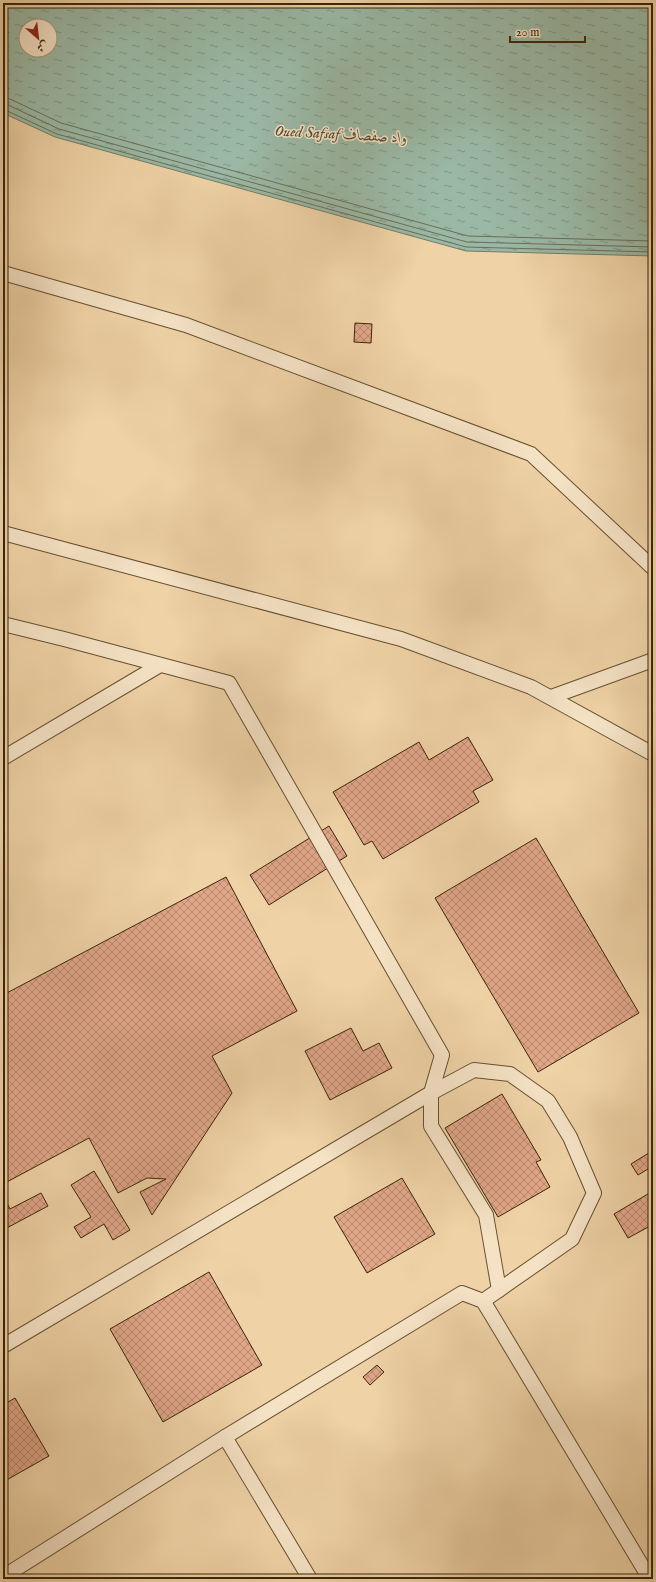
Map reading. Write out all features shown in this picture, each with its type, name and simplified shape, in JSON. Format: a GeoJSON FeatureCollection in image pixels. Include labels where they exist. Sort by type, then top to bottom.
{"type":"FeatureCollection","features":[{"type":"Feature","properties":{"kind":"lane"},"geometry":{"type":"LineString","coordinates":[[3,273],[186,325],[531,454],[653,568]]}},
{"type":"Feature","properties":{"kind":"lane"},"geometry":{"type":"LineString","coordinates":[[3,533],[401,639],[531,686],[653,754]]}},
{"type":"Feature","properties":{"kind":"lane"},"geometry":{"type":"LineString","coordinates":[[3,624],[229,683],[442,1055],[430,1093],[431,1126],[486,1215],[499,1290]]}},
{"type":"Feature","properties":{"kind":"lane"},"geometry":{"type":"LineString","coordinates":[[551,697],[653,660]]}},
{"type":"Feature","properties":{"kind":"lane"},"geometry":{"type":"LineString","coordinates":[[3,758],[160,665]]}},
{"type":"Feature","properties":{"kind":"lane"},"geometry":{"type":"LineString","coordinates":[[3,1346],[430,1093],[474,1070],[510,1074],[548,1101],[570,1137],[594,1193],[572,1239],[483,1301]]}},
{"type":"Feature","properties":{"kind":"lane"},"geometry":{"type":"LineString","coordinates":[[3,1577],[23,1573],[225,1437],[462,1293],[483,1301],[650,1579]]}},
{"type":"Feature","properties":{"kind":"lane"},"geometry":{"type":"LineString","coordinates":[[225,1437],[310,1579]]}},
{"type":"Feature","properties":{"kind":"water","name":"Oued Safsaf واد صفصاف"},"geometry":{"type":"Polygon","coordinates":[[[3,3],[653,3],[653,256],[466,251],[55,137],[3,113],[3,3]]]}},
{"type":"Feature","properties":{"kind":"building"},"geometry":{"type":"Polygon","coordinates":[[[355,323],[372,324],[371,343],[354,342],[355,323]]]}},
{"type":"Feature","properties":{"kind":"building"},"geometry":{"type":"Polygon","coordinates":[[[468,737],[493,780],[473,791],[479,802],[383,859],[372,841],[364,845],[333,792],[419,742],[429,760],[468,737]]]}},
{"type":"Feature","properties":{"kind":"building"},"geometry":{"type":"Polygon","coordinates":[[[329,826],[347,856],[269,905],[250,875],[329,826]]]}},
{"type":"Feature","properties":{"kind":"building"},"geometry":{"type":"Polygon","coordinates":[[[536,838],[639,1013],[538,1072],[435,898],[536,838]]]}},
{"type":"Feature","properties":{"kind":"building"},"geometry":{"type":"Polygon","coordinates":[[[226,877],[297,1011],[212,1056],[232,1093],[152,1215],[140,1192],[166,1179],[147,1178],[118,1193],[89,1138],[3,1184],[3,995],[226,877]]]}},
{"type":"Feature","properties":{"kind":"building"},"geometry":{"type":"Polygon","coordinates":[[[351,1028],[363,1051],[379,1043],[392,1068],[330,1100],[305,1051],[351,1028]]]}},
{"type":"Feature","properties":{"kind":"building"},"geometry":{"type":"Polygon","coordinates":[[[502,1094],[541,1160],[536,1162],[550,1187],[498,1217],[445,1128],[502,1094]]]}},
{"type":"Feature","properties":{"kind":"building"},"geometry":{"type":"Polygon","coordinates":[[[652,1151],[653,1166],[638,1175],[631,1164],[652,1151]]]}},
{"type":"Feature","properties":{"kind":"building"},"geometry":{"type":"Polygon","coordinates":[[[94,1171],[130,1230],[113,1240],[104,1224],[81,1238],[74,1227],[91,1217],[71,1185],[94,1171]]]}},
{"type":"Feature","properties":{"kind":"building"},"geometry":{"type":"Polygon","coordinates":[[[402,1178],[435,1234],[367,1273],[334,1217],[402,1178]]]}},
{"type":"Feature","properties":{"kind":"building"},"geometry":{"type":"Polygon","coordinates":[[[653,1191],[653,1226],[652,1225],[628,1238],[614,1214],[653,1191]]]}},
{"type":"Feature","properties":{"kind":"building"},"geometry":{"type":"Polygon","coordinates":[[[41,1193],[48,1206],[3,1230],[3,1195],[10,1209],[41,1193]]]}},
{"type":"Feature","properties":{"kind":"building"},"geometry":{"type":"Polygon","coordinates":[[[209,1272],[262,1365],[163,1422],[110,1329],[209,1272]]]}},
{"type":"Feature","properties":{"kind":"building"},"geometry":{"type":"Polygon","coordinates":[[[377,1365],[384,1372],[370,1385],[363,1377],[377,1365]]]}},
{"type":"Feature","properties":{"kind":"building"},"geometry":{"type":"Polygon","coordinates":[[[15,1398],[49,1456],[3,1482],[3,1405],[15,1398]]]}}]}
